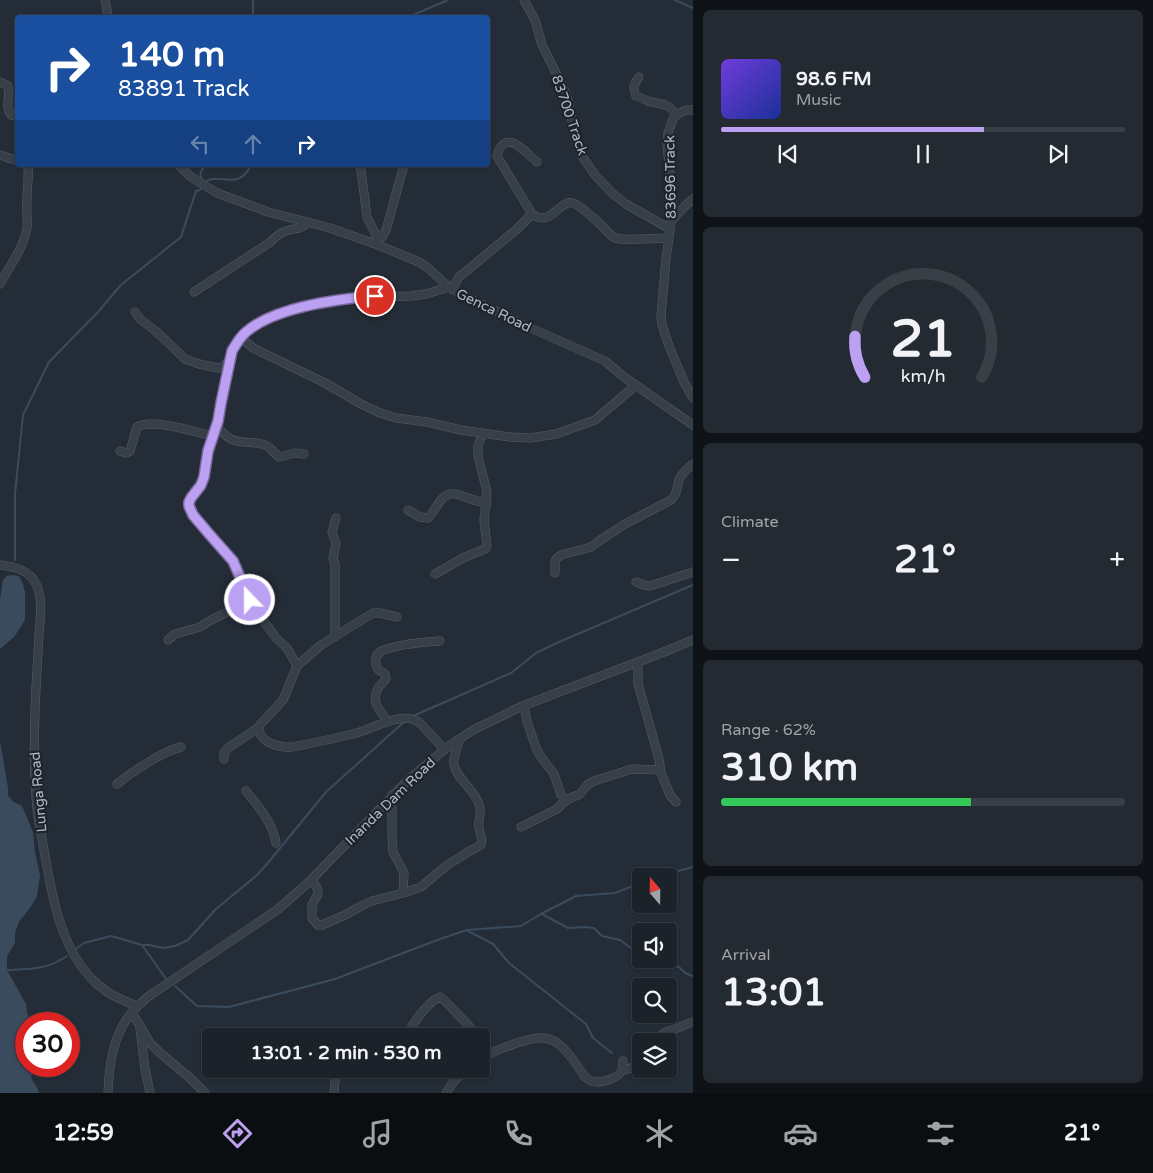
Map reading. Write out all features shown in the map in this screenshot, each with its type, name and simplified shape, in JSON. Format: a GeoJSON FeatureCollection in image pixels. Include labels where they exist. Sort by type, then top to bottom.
{"type":"FeatureCollection","features":[{"type":"Feature","properties":{"kind":"street"},"geometry":{"type":"LineString","coordinates":[[104,0],[108,15]]}},
{"type":"Feature","properties":{"kind":"street","name":"83700 Track"},"geometry":{"type":"LineString","coordinates":[[524,0],[535,20],[542,45],[564,89],[578,146],[586,161],[595,175],[612,193],[626,204],[670,229]]}},
{"type":"Feature","properties":{"kind":"street"},"geometry":{"type":"LineString","coordinates":[[639,77],[633,85],[636,96],[649,101],[663,103],[673,109],[676,115]]}},
{"type":"Feature","properties":{"kind":"street"},"geometry":{"type":"LineString","coordinates":[[0,82],[8,86],[8,108],[11,115],[15,116]]}},
{"type":"Feature","properties":{"kind":"street","name":"83696 Track"},"geometry":{"type":"LineString","coordinates":[[670,229],[674,208],[667,144],[668,133],[676,115],[686,110],[693,110]]}},
{"type":"Feature","properties":{"kind":"street"},"geometry":{"type":"LineString","coordinates":[[537,162],[514,143],[508,142],[501,146],[497,156],[532,214],[537,217],[549,216],[565,204],[571,202],[615,238],[669,238]]}},
{"type":"Feature","properties":{"kind":"street"},"geometry":{"type":"LineString","coordinates":[[0,155],[15,160]]}},
{"type":"Feature","properties":{"kind":"street"},"geometry":{"type":"LineString","coordinates":[[0,284],[26,234],[28,225],[28,167]]}},
{"type":"Feature","properties":{"kind":"street","name":"Genca Road"},"geometry":{"type":"LineString","coordinates":[[181,167],[191,177],[217,193],[268,212],[378,242],[419,262],[450,288],[524,325],[605,361],[624,378],[693,425]]}},
{"type":"Feature","properties":{"kind":"street"},"geometry":{"type":"LineString","coordinates":[[361,167],[367,217],[378,242],[386,230],[403,167]]}},
{"type":"Feature","properties":{"kind":"street"},"geometry":{"type":"LineString","coordinates":[[672,220],[693,199]]}},
{"type":"Feature","properties":{"kind":"street"},"geometry":{"type":"LineString","coordinates":[[297,666],[287,648],[277,639],[258,614],[233,561],[193,515],[189,506],[191,498],[201,485],[204,477],[208,451],[235,344],[240,337],[267,319],[318,304],[364,297],[411,296],[450,288],[459,277],[516,230],[532,214]]}},
{"type":"Feature","properties":{"kind":"street"},"geometry":{"type":"LineString","coordinates":[[194,292],[269,243],[279,234],[300,228],[308,222]]}},
{"type":"Feature","properties":{"kind":"street"},"geometry":{"type":"LineString","coordinates":[[670,229],[661,314],[662,325],[684,382],[693,398]]}},
{"type":"Feature","properties":{"kind":"street"},"geometry":{"type":"LineString","coordinates":[[135,312],[140,319],[157,332],[179,354],[191,362],[221,368],[231,357]]}},
{"type":"Feature","properties":{"kind":"street"},"geometry":{"type":"LineString","coordinates":[[240,337],[253,348],[325,383],[380,413],[396,418],[427,422],[484,434],[530,438],[556,434],[594,420],[636,385]]}},
{"type":"Feature","properties":{"kind":"street"},"geometry":{"type":"LineString","coordinates":[[120,451],[126,453],[130,451],[137,428],[142,425],[156,424],[212,436]]}},
{"type":"Feature","properties":{"kind":"street"},"geometry":{"type":"LineString","coordinates":[[216,425],[230,439],[268,446],[280,457],[295,453],[304,454]]}},
{"type":"Feature","properties":{"kind":"street"},"geometry":{"type":"LineString","coordinates":[[435,574],[487,547],[484,520],[487,492],[478,456],[478,445],[484,434]]}},
{"type":"Feature","properties":{"kind":"street"},"geometry":{"type":"LineString","coordinates":[[555,573],[554,563],[561,555],[591,547],[625,524],[671,500],[676,495],[680,478],[693,464]]}},
{"type":"Feature","properties":{"kind":"street"},"geometry":{"type":"LineString","coordinates":[[408,510],[420,517],[428,518],[437,504],[449,494],[486,502]]}},
{"type":"Feature","properties":{"kind":"street"},"geometry":{"type":"LineString","coordinates":[[335,637],[335,564],[333,558],[336,544],[332,532],[336,518]]}},
{"type":"Feature","properties":{"kind":"street","name":"Lunga Road"},"geometry":{"type":"LineString","coordinates":[[0,565],[20,568],[27,572],[37,585],[40,594],[35,774],[39,818],[50,883],[59,921],[75,957],[94,981],[108,993],[134,1009]]}},
{"type":"Feature","properties":{"kind":"street"},"geometry":{"type":"LineString","coordinates":[[636,582],[650,586],[693,572]]}},
{"type":"Feature","properties":{"kind":"street"},"geometry":{"type":"LineString","coordinates":[[168,640],[175,634],[200,627],[250,600]]}},
{"type":"Feature","properties":{"kind":"street"},"geometry":{"type":"LineString","coordinates":[[224,759],[224,753],[228,748],[258,728],[261,722],[283,700],[297,666],[321,645],[373,613],[397,617]]}},
{"type":"Feature","properties":{"kind":"street","name":"Inanda Dam Road"},"geometry":{"type":"LineString","coordinates":[[108,1093],[110,1067],[117,1035],[134,1009],[149,996],[277,910],[312,879],[392,795],[444,749],[474,730],[524,706],[693,640]]}},
{"type":"Feature","properties":{"kind":"street"},"geometry":{"type":"LineString","coordinates":[[388,722],[374,699],[378,687],[386,679],[386,674],[376,666],[378,654],[400,646],[440,641]]}},
{"type":"Feature","properties":{"kind":"street"},"geometry":{"type":"LineString","coordinates":[[638,662],[638,684],[659,759],[660,770],[670,795],[676,802]]}},
{"type":"Feature","properties":{"kind":"street"},"geometry":{"type":"LineString","coordinates":[[524,706],[527,722],[537,750],[554,774],[561,795],[566,800]]}},
{"type":"Feature","properties":{"kind":"street"},"geometry":{"type":"LineString","coordinates":[[258,728],[260,734],[274,746],[292,748],[355,734],[388,722],[408,718],[417,720],[444,749]]}},
{"type":"Feature","properties":{"kind":"street"},"geometry":{"type":"LineString","coordinates":[[312,879],[318,894],[312,905],[312,915],[318,925],[324,924],[372,901],[420,887],[446,866],[482,844],[478,802],[454,766],[460,739]]}},
{"type":"Feature","properties":{"kind":"street"},"geometry":{"type":"LineString","coordinates":[[117,784],[148,763],[174,748],[181,747]]}},
{"type":"Feature","properties":{"kind":"street"},"geometry":{"type":"LineString","coordinates":[[521,827],[557,809],[566,800],[580,794],[587,785],[594,781],[632,769],[660,770]]}},
{"type":"Feature","properties":{"kind":"street"},"geometry":{"type":"LineString","coordinates":[[246,791],[269,822],[276,843]]}},
{"type":"Feature","properties":{"kind":"street"},"geometry":{"type":"LineString","coordinates":[[392,795],[393,852],[404,871],[403,893]]}},
{"type":"Feature","properties":{"kind":"street"},"geometry":{"type":"LineString","coordinates":[[412,1026],[430,1004],[440,997],[470,1028]]}},
{"type":"Feature","properties":{"kind":"street"},"geometry":{"type":"LineString","coordinates":[[134,1009],[140,1026],[150,1043],[205,1093]]}},
{"type":"Feature","properties":{"kind":"street"},"geometry":{"type":"LineString","coordinates":[[664,1033],[693,1022]]}},
{"type":"Feature","properties":{"kind":"street"},"geometry":{"type":"LineString","coordinates":[[140,1026],[150,1093]]}},
{"type":"Feature","properties":{"kind":"street"},"geometry":{"type":"LineString","coordinates":[[490,1053],[529,1039],[546,1038],[560,1045],[589,1080],[596,1082],[604,1081],[619,1074],[623,1066],[632,1068]]}},
{"type":"Feature","properties":{"kind":"street"},"geometry":{"type":"LineString","coordinates":[[334,1093],[336,1078]]}},
{"type":"Feature","properties":{"kind":"street"},"geometry":{"type":"LineString","coordinates":[[446,1093],[457,1078]]}},
{"type":"Feature","properties":{"kind":"water"},"geometry":{"type":"Polygon","coordinates":[[[7,576],[19,576],[23,584],[25,620],[14,637],[0,649],[0,599],[3,580],[7,576]]]}},
{"type":"Feature","properties":{"kind":"water"},"geometry":{"type":"Polygon","coordinates":[[[0,741],[8,796],[22,806],[33,832],[40,875],[37,896],[19,922],[15,933],[15,943],[7,956],[7,970],[26,1004],[27,1012],[15,1012],[15,1077],[31,1077],[39,1093],[0,1093],[0,741]]]}},
{"type":"Feature","properties":{"kind":"waterway"},"geometry":{"type":"LineString","coordinates":[[252,15],[253,0]]}},
{"type":"Feature","properties":{"kind":"waterway"},"geometry":{"type":"LineString","coordinates":[[413,15],[448,0]]}},
{"type":"Feature","properties":{"kind":"waterway"},"geometry":{"type":"LineString","coordinates":[[675,0],[693,8]]}},
{"type":"Feature","properties":{"kind":"waterway"},"geometry":{"type":"LineString","coordinates":[[204,167],[200,174],[204,183],[213,179],[229,180],[240,178],[250,167]]}},
{"type":"Feature","properties":{"kind":"waterway"},"geometry":{"type":"LineString","coordinates":[[15,560],[15,494],[23,415],[49,362],[98,312],[121,285],[181,237],[196,191],[200,190],[201,187]]}},
{"type":"Feature","properties":{"kind":"waterway"},"geometry":{"type":"LineString","coordinates":[[413,716],[511,673],[536,653],[559,642],[693,585]]}},
{"type":"Feature","properties":{"kind":"waterway"},"geometry":{"type":"LineString","coordinates":[[142,945],[163,948],[175,946],[188,940],[215,910],[257,875],[326,792],[405,721]]}},
{"type":"Feature","properties":{"kind":"waterway"},"geometry":{"type":"LineString","coordinates":[[678,871],[693,867]]}},
{"type":"Feature","properties":{"kind":"waterway"},"geometry":{"type":"LineString","coordinates":[[175,986],[197,1006],[229,1007],[335,979],[467,930],[521,926],[576,896],[615,893],[632,886]]}},
{"type":"Feature","properties":{"kind":"waterway"},"geometry":{"type":"LineString","coordinates":[[542,914],[568,928],[594,928],[602,936],[620,940],[632,948]]}},
{"type":"Feature","properties":{"kind":"waterway"},"geometry":{"type":"LineString","coordinates":[[468,931],[493,944],[509,963],[586,1024],[593,1038],[612,1053]]}},
{"type":"Feature","properties":{"kind":"waterway"},"geometry":{"type":"LineString","coordinates":[[76,949],[84,943],[111,936],[142,945],[166,979]]}},
{"type":"Feature","properties":{"kind":"waterway"},"geometry":{"type":"LineString","coordinates":[[7,970],[31,969],[45,966],[67,956]]}},
{"type":"Feature","properties":{"kind":"waterway"},"geometry":{"type":"LineString","coordinates":[[677,967],[693,976]]}},
{"type":"Feature","properties":{"kind":"route"},"geometry":{"type":"LineString","coordinates":[[250,600],[233,561],[193,515],[189,506],[191,498],[201,485],[204,477],[208,451],[218,421],[232,351],[245,332],[267,319],[318,304],[375,296]]}}]}
